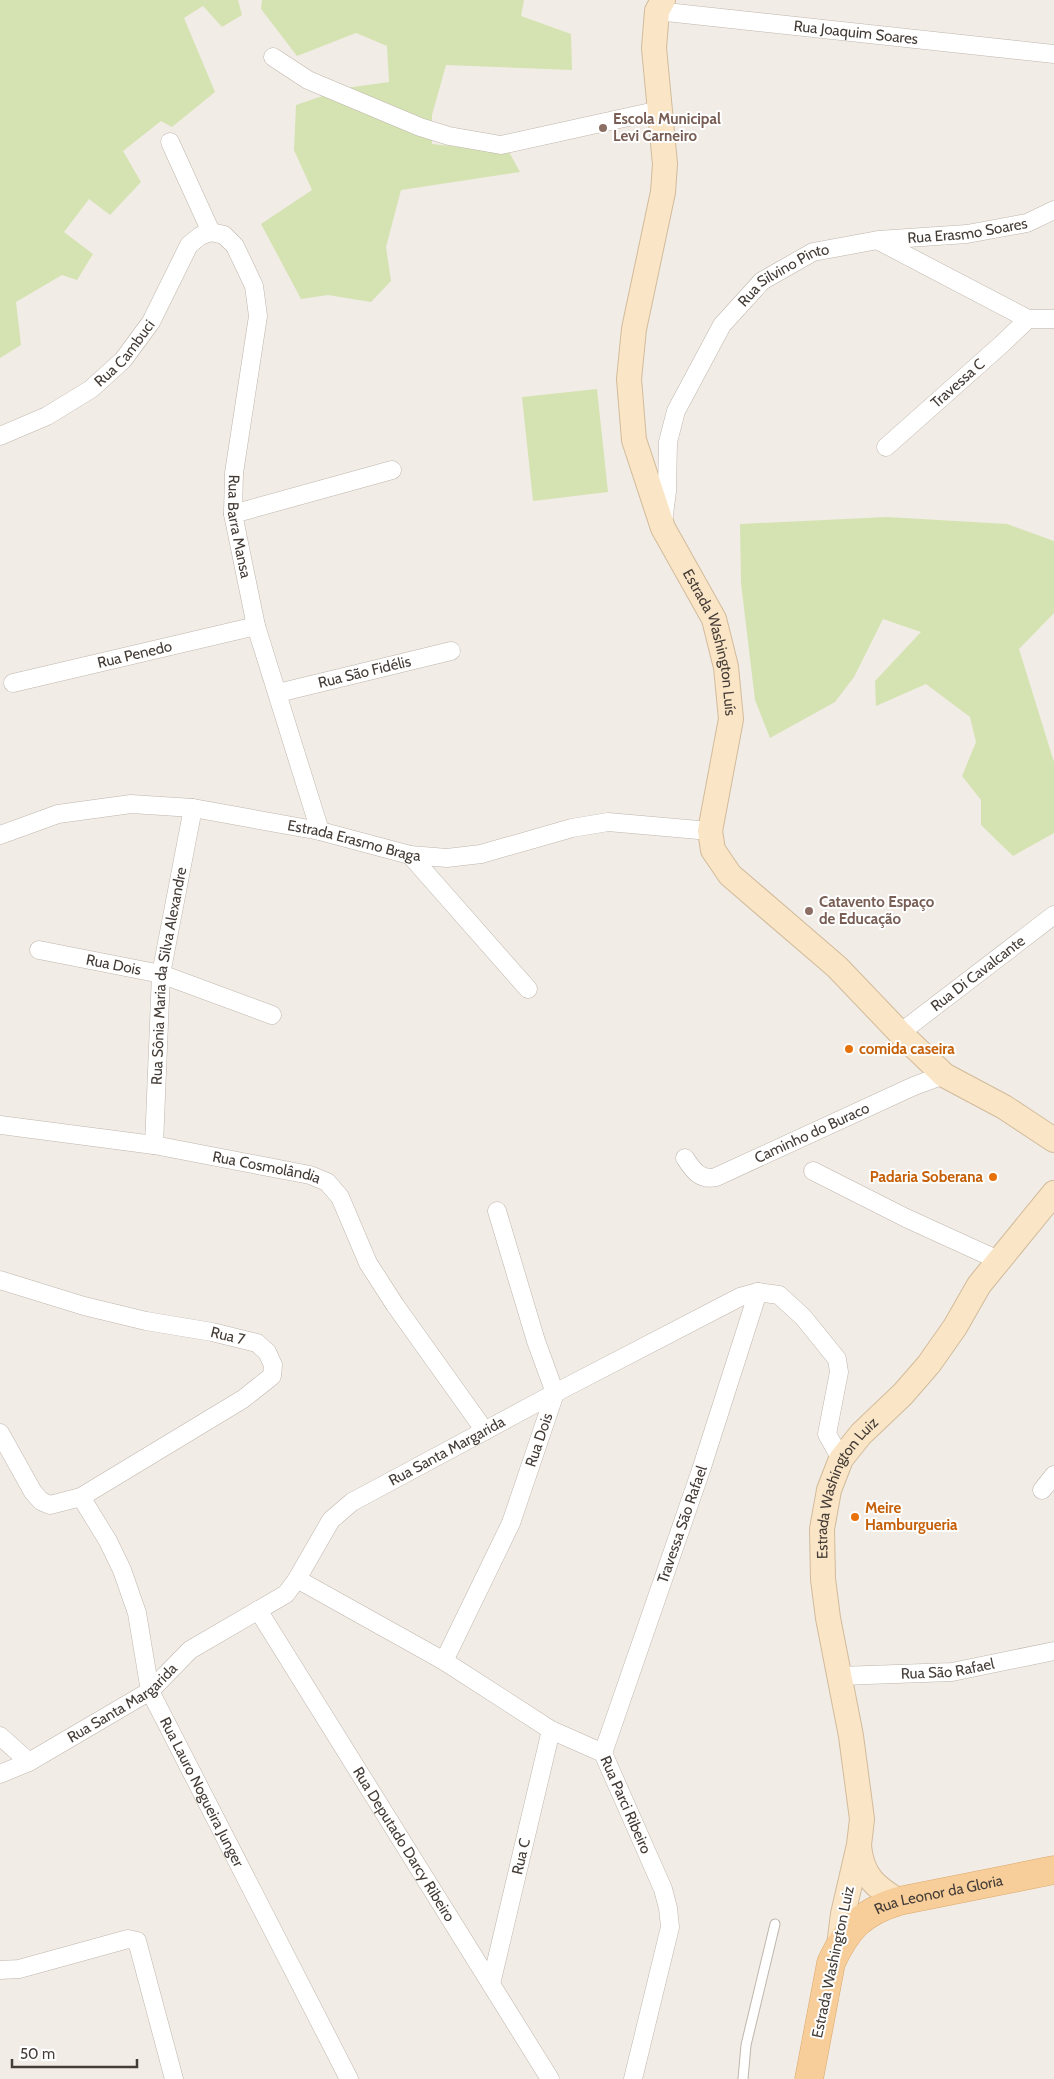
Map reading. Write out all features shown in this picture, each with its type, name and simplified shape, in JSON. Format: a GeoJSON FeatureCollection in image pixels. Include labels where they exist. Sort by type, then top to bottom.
{"type":"FeatureCollection","features":[{"type":"Feature","properties":{"kind":"main road","name":"Rua Leonor da Gloria"},"geometry":{"type":"LineString","coordinates":[[839,1946],[852,1926],[882,1906],[1054,1870]]}},
{"type":"Feature","properties":{"kind":"main road","name":"Estrada Washington Luiz"},"geometry":{"type":"LineString","coordinates":[[808,2079],[831,1963],[839,1946]]}},
{"type":"Feature","properties":{"kind":"street","name":"Rua Joaquim Soares"},"geometry":{"type":"LineString","coordinates":[[660,5],[1054,54]]}},
{"type":"Feature","properties":{"kind":"street","name":"Estrada Washington Luís"},"geometry":{"type":"LineString","coordinates":[[660,5],[654,48],[665,164],[663,192],[634,329],[629,379],[634,440],[663,528],[714,619],[726,667],[731,719],[710,831],[713,850],[730,875],[837,967],[900,1034],[944,1075],[1004,1107],[1054,1140]]}},
{"type":"Feature","properties":{"kind":"street"},"geometry":{"type":"LineString","coordinates":[[273,57],[316,83],[420,127],[476,142],[501,145],[660,110]]}},
{"type":"Feature","properties":{"kind":"street"},"geometry":{"type":"LineString","coordinates":[[170,142],[211,232]]}},
{"type":"Feature","properties":{"kind":"street","name":"Rua Erasmo Soares"},"geometry":{"type":"LineString","coordinates":[[878,240],[967,234],[1027,223],[1054,210]]}},
{"type":"Feature","properties":{"kind":"street","name":"Rua Cambuci"},"geometry":{"type":"LineString","coordinates":[[0,436],[47,416],[90,388],[123,360],[151,322],[189,244],[200,236],[211,232]]}},
{"type":"Feature","properties":{"kind":"street","name":"Rua Barra Mansa"},"geometry":{"type":"LineString","coordinates":[[211,232],[224,234],[235,246],[254,286],[258,316],[234,473],[233,514],[256,626],[320,831]]}},
{"type":"Feature","properties":{"kind":"street"},"geometry":{"type":"LineString","coordinates":[[878,240],[1028,319],[1054,319]]}},
{"type":"Feature","properties":{"kind":"street","name":"Rua Silvino Pinto"},"geometry":{"type":"LineString","coordinates":[[663,528],[667,491],[668,442],[676,411],[722,325],[762,282],[813,252],[878,240]]}},
{"type":"Feature","properties":{"kind":"street","name":"Travessa C"},"geometry":{"type":"LineString","coordinates":[[886,447],[1028,319]]}},
{"type":"Feature","properties":{"kind":"street"},"geometry":{"type":"LineString","coordinates":[[233,514],[392,470]]}},
{"type":"Feature","properties":{"kind":"street","name":"Rua Penedo"},"geometry":{"type":"LineString","coordinates":[[13,683],[256,626]]}},
{"type":"Feature","properties":{"kind":"street","name":"Rua São Fidélis"},"geometry":{"type":"LineString","coordinates":[[278,693],[451,651]]}},
{"type":"Feature","properties":{"kind":"street","name":"Estrada Erasmo Braga"},"geometry":{"type":"LineString","coordinates":[[0,835],[58,814],[131,804],[193,808],[320,831],[410,855],[447,858],[481,854],[572,828],[608,822],[710,831]]}},
{"type":"Feature","properties":{"kind":"street","name":"Rua Sônia Maria da Silva Alexandre"},"geometry":{"type":"LineString","coordinates":[[154,1145],[161,974],[193,808]]}},
{"type":"Feature","properties":{"kind":"street"},"geometry":{"type":"LineString","coordinates":[[410,855],[528,989]]}},
{"type":"Feature","properties":{"kind":"street","name":"Rua Di Cavalcante"},"geometry":{"type":"LineString","coordinates":[[900,1034],[1054,914]]}},
{"type":"Feature","properties":{"kind":"street","name":"Rua Dois"},"geometry":{"type":"LineString","coordinates":[[39,950],[161,974],[272,1015]]}},
{"type":"Feature","properties":{"kind":"street","name":"Caminho do Buraco"},"geometry":{"type":"LineString","coordinates":[[685,1158],[702,1177],[708,1179],[716,1177],[905,1090],[944,1075]]}},
{"type":"Feature","properties":{"kind":"street","name":"Rua Cosmolândia"},"geometry":{"type":"LineString","coordinates":[[0,1125],[154,1145],[310,1175],[327,1182],[340,1197],[362,1251],[395,1306],[485,1432]]}},
{"type":"Feature","properties":{"kind":"street"},"geometry":{"type":"LineString","coordinates":[[813,1171],[906,1218],[998,1260]]}},
{"type":"Feature","properties":{"kind":"street","name":"Estrada Washington Luiz"},"geometry":{"type":"LineString","coordinates":[[839,1946],[842,1914],[859,1845],[862,1819],[859,1788],[823,1579],[822,1529],[829,1490],[841,1459],[862,1434],[930,1364],[979,1285],[1054,1193]]}},
{"type":"Feature","properties":{"kind":"street","name":"Rua Dois"},"geometry":{"type":"LineString","coordinates":[[444,1661],[512,1523],[555,1393],[536,1341],[497,1211]]}},
{"type":"Feature","properties":{"kind":"street","name":"Rua 7"},"geometry":{"type":"LineString","coordinates":[[0,1280],[84,1306],[137,1319],[212,1332],[257,1343],[267,1352],[273,1365],[272,1376],[243,1399],[81,1497],[50,1505],[41,1501],[33,1492],[0,1433]]}},
{"type":"Feature","properties":{"kind":"street"},"geometry":{"type":"LineString","coordinates":[[758,1292],[779,1295],[803,1317],[837,1359],[839,1372],[827,1434],[841,1459]]}},
{"type":"Feature","properties":{"kind":"street","name":"Rua Santa Margarida"},"geometry":{"type":"LineString","coordinates":[[0,1774],[30,1762],[150,1691],[190,1650],[286,1594],[297,1579],[331,1520],[352,1502],[555,1393],[740,1298],[758,1292]]}},
{"type":"Feature","properties":{"kind":"street","name":"Travessa São Rafael"},"geometry":{"type":"LineString","coordinates":[[602,1753],[701,1470],[758,1292]]}},
{"type":"Feature","properties":{"kind":"street"},"geometry":{"type":"LineString","coordinates":[[1042,1490],[1054,1475]]}},
{"type":"Feature","properties":{"kind":"street","name":"Rua Lauro Nogueira Junger"},"geometry":{"type":"LineString","coordinates":[[81,1497],[108,1541],[122,1570],[137,1614],[150,1691],[349,2079]]}},
{"type":"Feature","properties":{"kind":"street","name":"Rua Parci Ribeiro"},"geometry":{"type":"LineString","coordinates":[[297,1579],[444,1661],[551,1730],[602,1753],[663,1889],[670,1927],[633,2079]]}},
{"type":"Feature","properties":{"kind":"street","name":"Rua Deputado Darcy Ribeiro"},"geometry":{"type":"LineString","coordinates":[[258,1610],[550,2079]]}},
{"type":"Feature","properties":{"kind":"street","name":"Rua São Rafael"},"geometry":{"type":"LineString","coordinates":[[840,1676],[952,1672],[1054,1651]]}},
{"type":"Feature","properties":{"kind":"street","name":"Rua C"},"geometry":{"type":"LineString","coordinates":[[491,1984],[551,1730]]}},
{"type":"Feature","properties":{"kind":"street"},"geometry":{"type":"LineString","coordinates":[[0,1736],[30,1762]]}},
{"type":"Feature","properties":{"kind":"street","name":"Estrada Washington Luiz"},"geometry":{"type":"LineString","coordinates":[[859,1845],[860,1862],[868,1877],[879,1889],[899,1901]]}},
{"type":"Feature","properties":{"kind":"street"},"geometry":{"type":"LineString","coordinates":[[0,1970],[19,1969],[134,1939],[139,1945],[174,2079]]}},
{"type":"Feature","properties":{"kind":"lane"},"geometry":{"type":"LineString","coordinates":[[743,2079],[746,2045],[775,1924]]}},
{"type":"Feature","properties":{"kind":"green space"},"geometry":{"type":"Polygon","coordinates":[[[0,0],[238,0],[242,15],[222,27],[203,6],[184,18],[215,92],[172,127],[161,121],[123,151],[141,182],[110,215],[89,199],[64,232],[93,254],[77,280],[62,275],[16,302],[21,345],[0,358],[0,0]]]}},
{"type":"Feature","properties":{"kind":"green space"},"geometry":{"type":"Polygon","coordinates":[[[262,0],[524,0],[521,16],[571,34],[572,70],[446,65],[432,115],[432,144],[509,152],[520,172],[401,190],[386,247],[391,281],[371,302],[328,295],[301,299],[261,224],[312,190],[294,150],[296,105],[346,88],[389,82],[387,46],[356,33],[297,56],[261,9],[262,0]]]}},
{"type":"Feature","properties":{"kind":"green space"},"geometry":{"type":"Polygon","coordinates":[[[597,389],[608,492],[533,501],[522,397],[597,389]]]}},
{"type":"Feature","properties":{"kind":"green space"},"geometry":{"type":"Polygon","coordinates":[[[887,517],[1007,524],[1054,541],[1054,613],[1019,649],[1054,762],[1054,833],[1013,856],[981,825],[981,800],[962,776],[976,742],[970,717],[926,684],[876,706],[875,681],[921,632],[883,619],[854,677],[835,702],[770,738],[755,700],[741,583],[740,524],[887,517]]]}},
{"type":"Feature","properties":{"kind":"place","name":"Escola Municipal Levi Carneiro"},"geometry":{"type":"Point","coordinates":[603,128]}},
{"type":"Feature","properties":{"kind":"place","name":"Catavento Espaço de Educação"},"geometry":{"type":"Point","coordinates":[809,911]}},
{"type":"Feature","properties":{"kind":"place","name":"comida caseira"},"geometry":{"type":"Point","coordinates":[849,1049]}},
{"type":"Feature","properties":{"kind":"place","name":"Padaria Soberana"},"geometry":{"type":"Point","coordinates":[993,1177]}},
{"type":"Feature","properties":{"kind":"place","name":"Meire Hamburgueria"},"geometry":{"type":"Point","coordinates":[855,1517]}}]}
